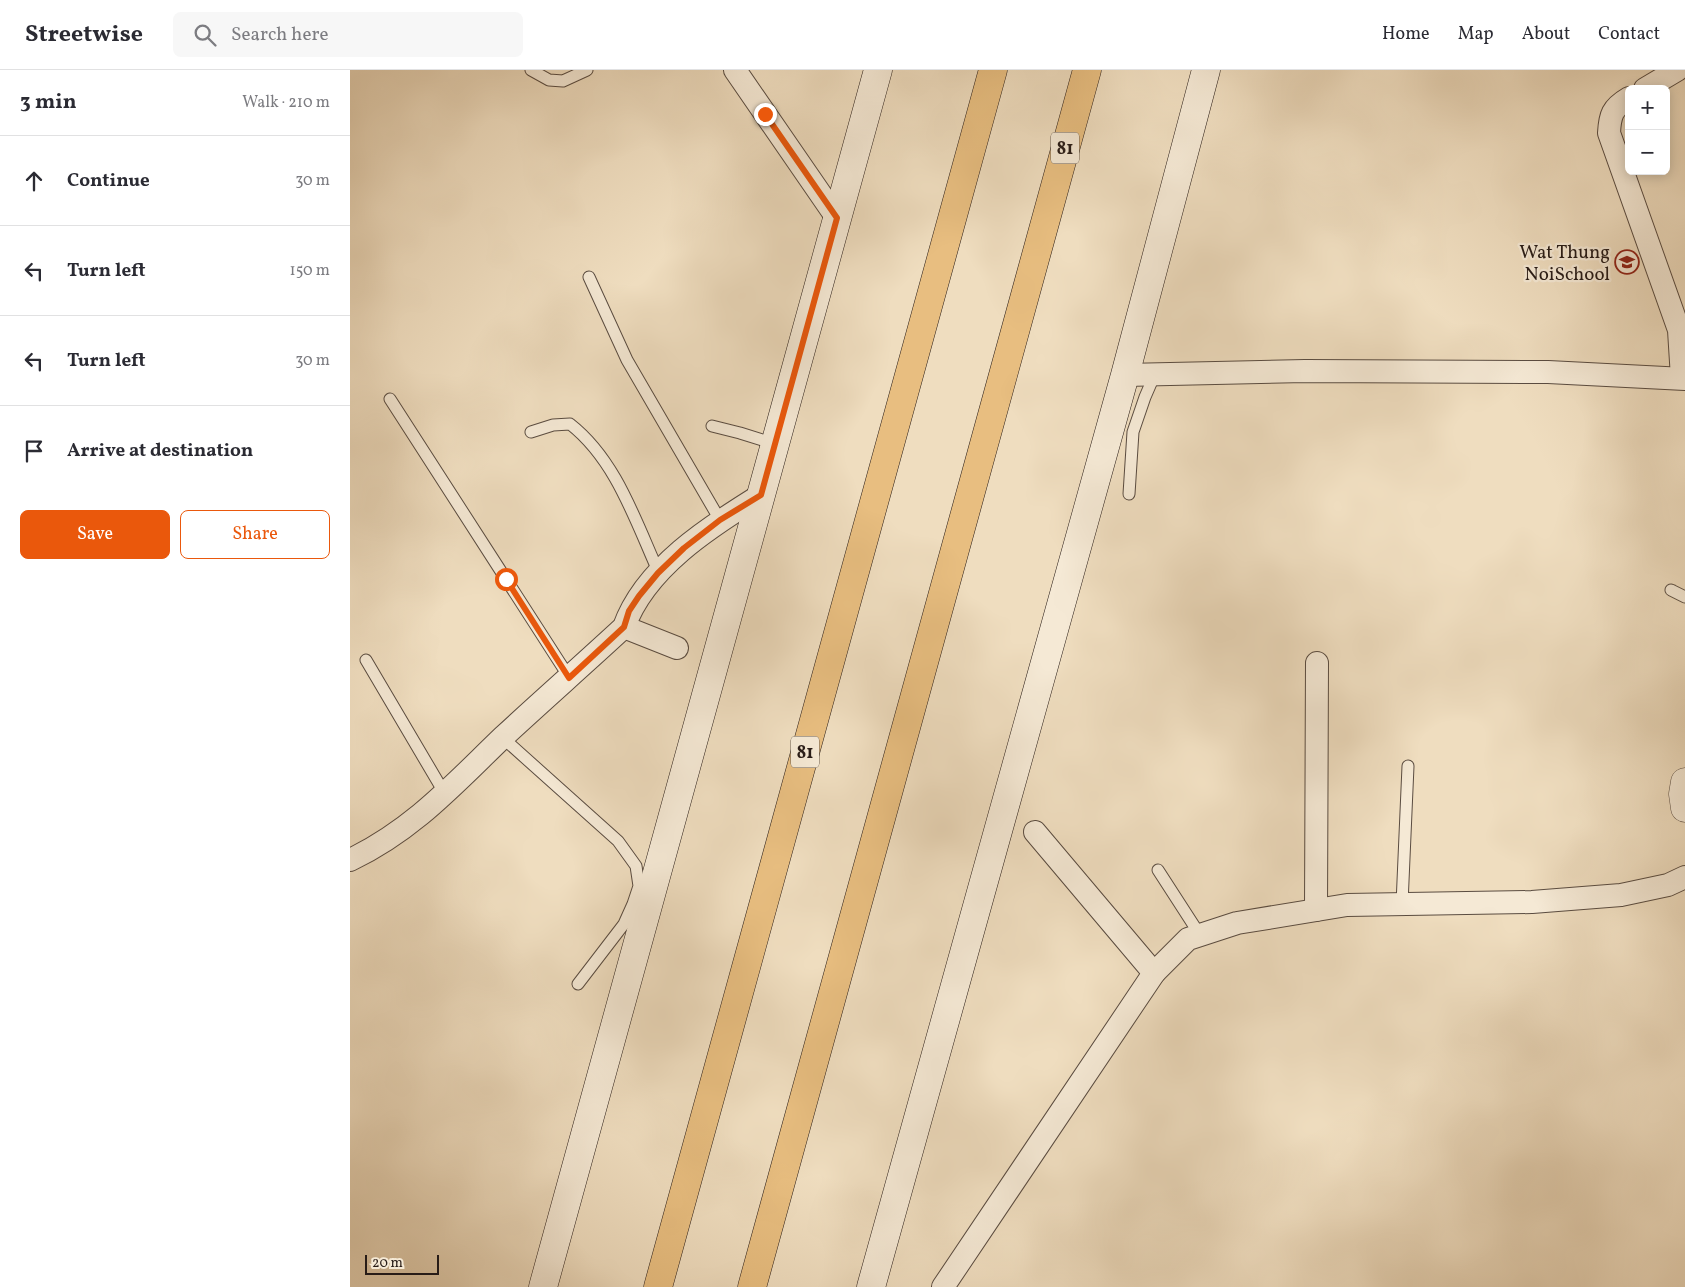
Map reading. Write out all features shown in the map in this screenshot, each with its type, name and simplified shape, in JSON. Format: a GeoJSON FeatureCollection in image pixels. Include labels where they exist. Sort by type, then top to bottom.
{"type":"FeatureCollection","features":[{"type":"Feature","properties":{"kind":"highway","name":"81"},"geometry":{"type":"LineString","coordinates":[[658,1287],[993,70]]}},
{"type":"Feature","properties":{"kind":"highway","name":"81"},"geometry":{"type":"LineString","coordinates":[[752,1287],[1087,70]]}},
{"type":"Feature","properties":{"kind":"main road"},"geometry":{"type":"LineString","coordinates":[[543,1287],[878,70]]}},
{"type":"Feature","properties":{"kind":"main road"},"geometry":{"type":"LineString","coordinates":[[871,1287],[1125,374],[1206,70]]}},
{"type":"Feature","properties":{"kind":"main road"},"geometry":{"type":"LineString","coordinates":[[1685,782],[1683,794],[1685,808]]}},
{"type":"Feature","properties":{"kind":"street"},"geometry":{"type":"LineString","coordinates":[[735,70],[837,218]]}},
{"type":"Feature","properties":{"kind":"street"},"geometry":{"type":"LineString","coordinates":[[1652,85],[1677,70]]}},
{"type":"Feature","properties":{"kind":"street"},"geometry":{"type":"LineString","coordinates":[[1125,374],[1305,371],[1548,372],[1683,379],[1679,330],[1609,133],[1610,118],[1618,104],[1625,100]]}},
{"type":"Feature","properties":{"kind":"street"},"geometry":{"type":"LineString","coordinates":[[350,860],[372,849],[414,821],[624,627],[629,611],[639,596],[658,573],[684,548],[720,520],[761,495]]}},
{"type":"Feature","properties":{"kind":"street"},"geometry":{"type":"LineString","coordinates":[[624,627],[677,648]]}},
{"type":"Feature","properties":{"kind":"street"},"geometry":{"type":"LineString","coordinates":[[1316,910],[1317,663]]}},
{"type":"Feature","properties":{"kind":"street"},"geometry":{"type":"LineString","coordinates":[[1035,832],[1154,973]]}},
{"type":"Feature","properties":{"kind":"street"},"geometry":{"type":"LineString","coordinates":[[942,1287],[1154,973],[1188,939],[1237,923],[1347,905],[1532,902],[1621,895],[1668,885],[1685,877]]}},
{"type":"Feature","properties":{"kind":"lane"},"geometry":{"type":"LineString","coordinates":[[531,70],[549,80],[563,81],[587,70]]}},
{"type":"Feature","properties":{"kind":"lane"},"geometry":{"type":"LineString","coordinates":[[589,277],[627,360],[720,520]]}},
{"type":"Feature","properties":{"kind":"lane"},"geometry":{"type":"LineString","coordinates":[[1129,494],[1133,432],[1155,374]]}},
{"type":"Feature","properties":{"kind":"lane"},"geometry":{"type":"LineString","coordinates":[[390,399],[569,678]]}},
{"type":"Feature","properties":{"kind":"lane"},"geometry":{"type":"LineString","coordinates":[[530,432],[553,425],[570,424],[594,446],[614,475],[658,573]]}},
{"type":"Feature","properties":{"kind":"lane"},"geometry":{"type":"LineString","coordinates":[[712,426],[775,444]]}},
{"type":"Feature","properties":{"kind":"lane"},"geometry":{"type":"LineString","coordinates":[[1671,590],[1685,597]]}},
{"type":"Feature","properties":{"kind":"lane"},"geometry":{"type":"LineString","coordinates":[[366,660],[444,794]]}},
{"type":"Feature","properties":{"kind":"lane"},"geometry":{"type":"LineString","coordinates":[[503,738],[618,841],[636,866],[639,886],[634,904],[624,924],[578,984]]}},
{"type":"Feature","properties":{"kind":"lane"},"geometry":{"type":"LineString","coordinates":[[1402,904],[1408,766]]}},
{"type":"Feature","properties":{"kind":"lane"},"geometry":{"type":"LineString","coordinates":[[1158,870],[1200,935]]}},
{"type":"Feature","properties":{"kind":"place","name":"Wat Thung NoiSchool"},"geometry":{"type":"Point","coordinates":[1627,262]}},
{"type":"Feature","properties":{"kind":"route"},"geometry":{"type":"LineString","coordinates":[[506,579],[569,678],[624,627],[629,611],[639,596],[658,573],[684,548],[720,520],[761,495],[837,218],[765,114]]}}]}
